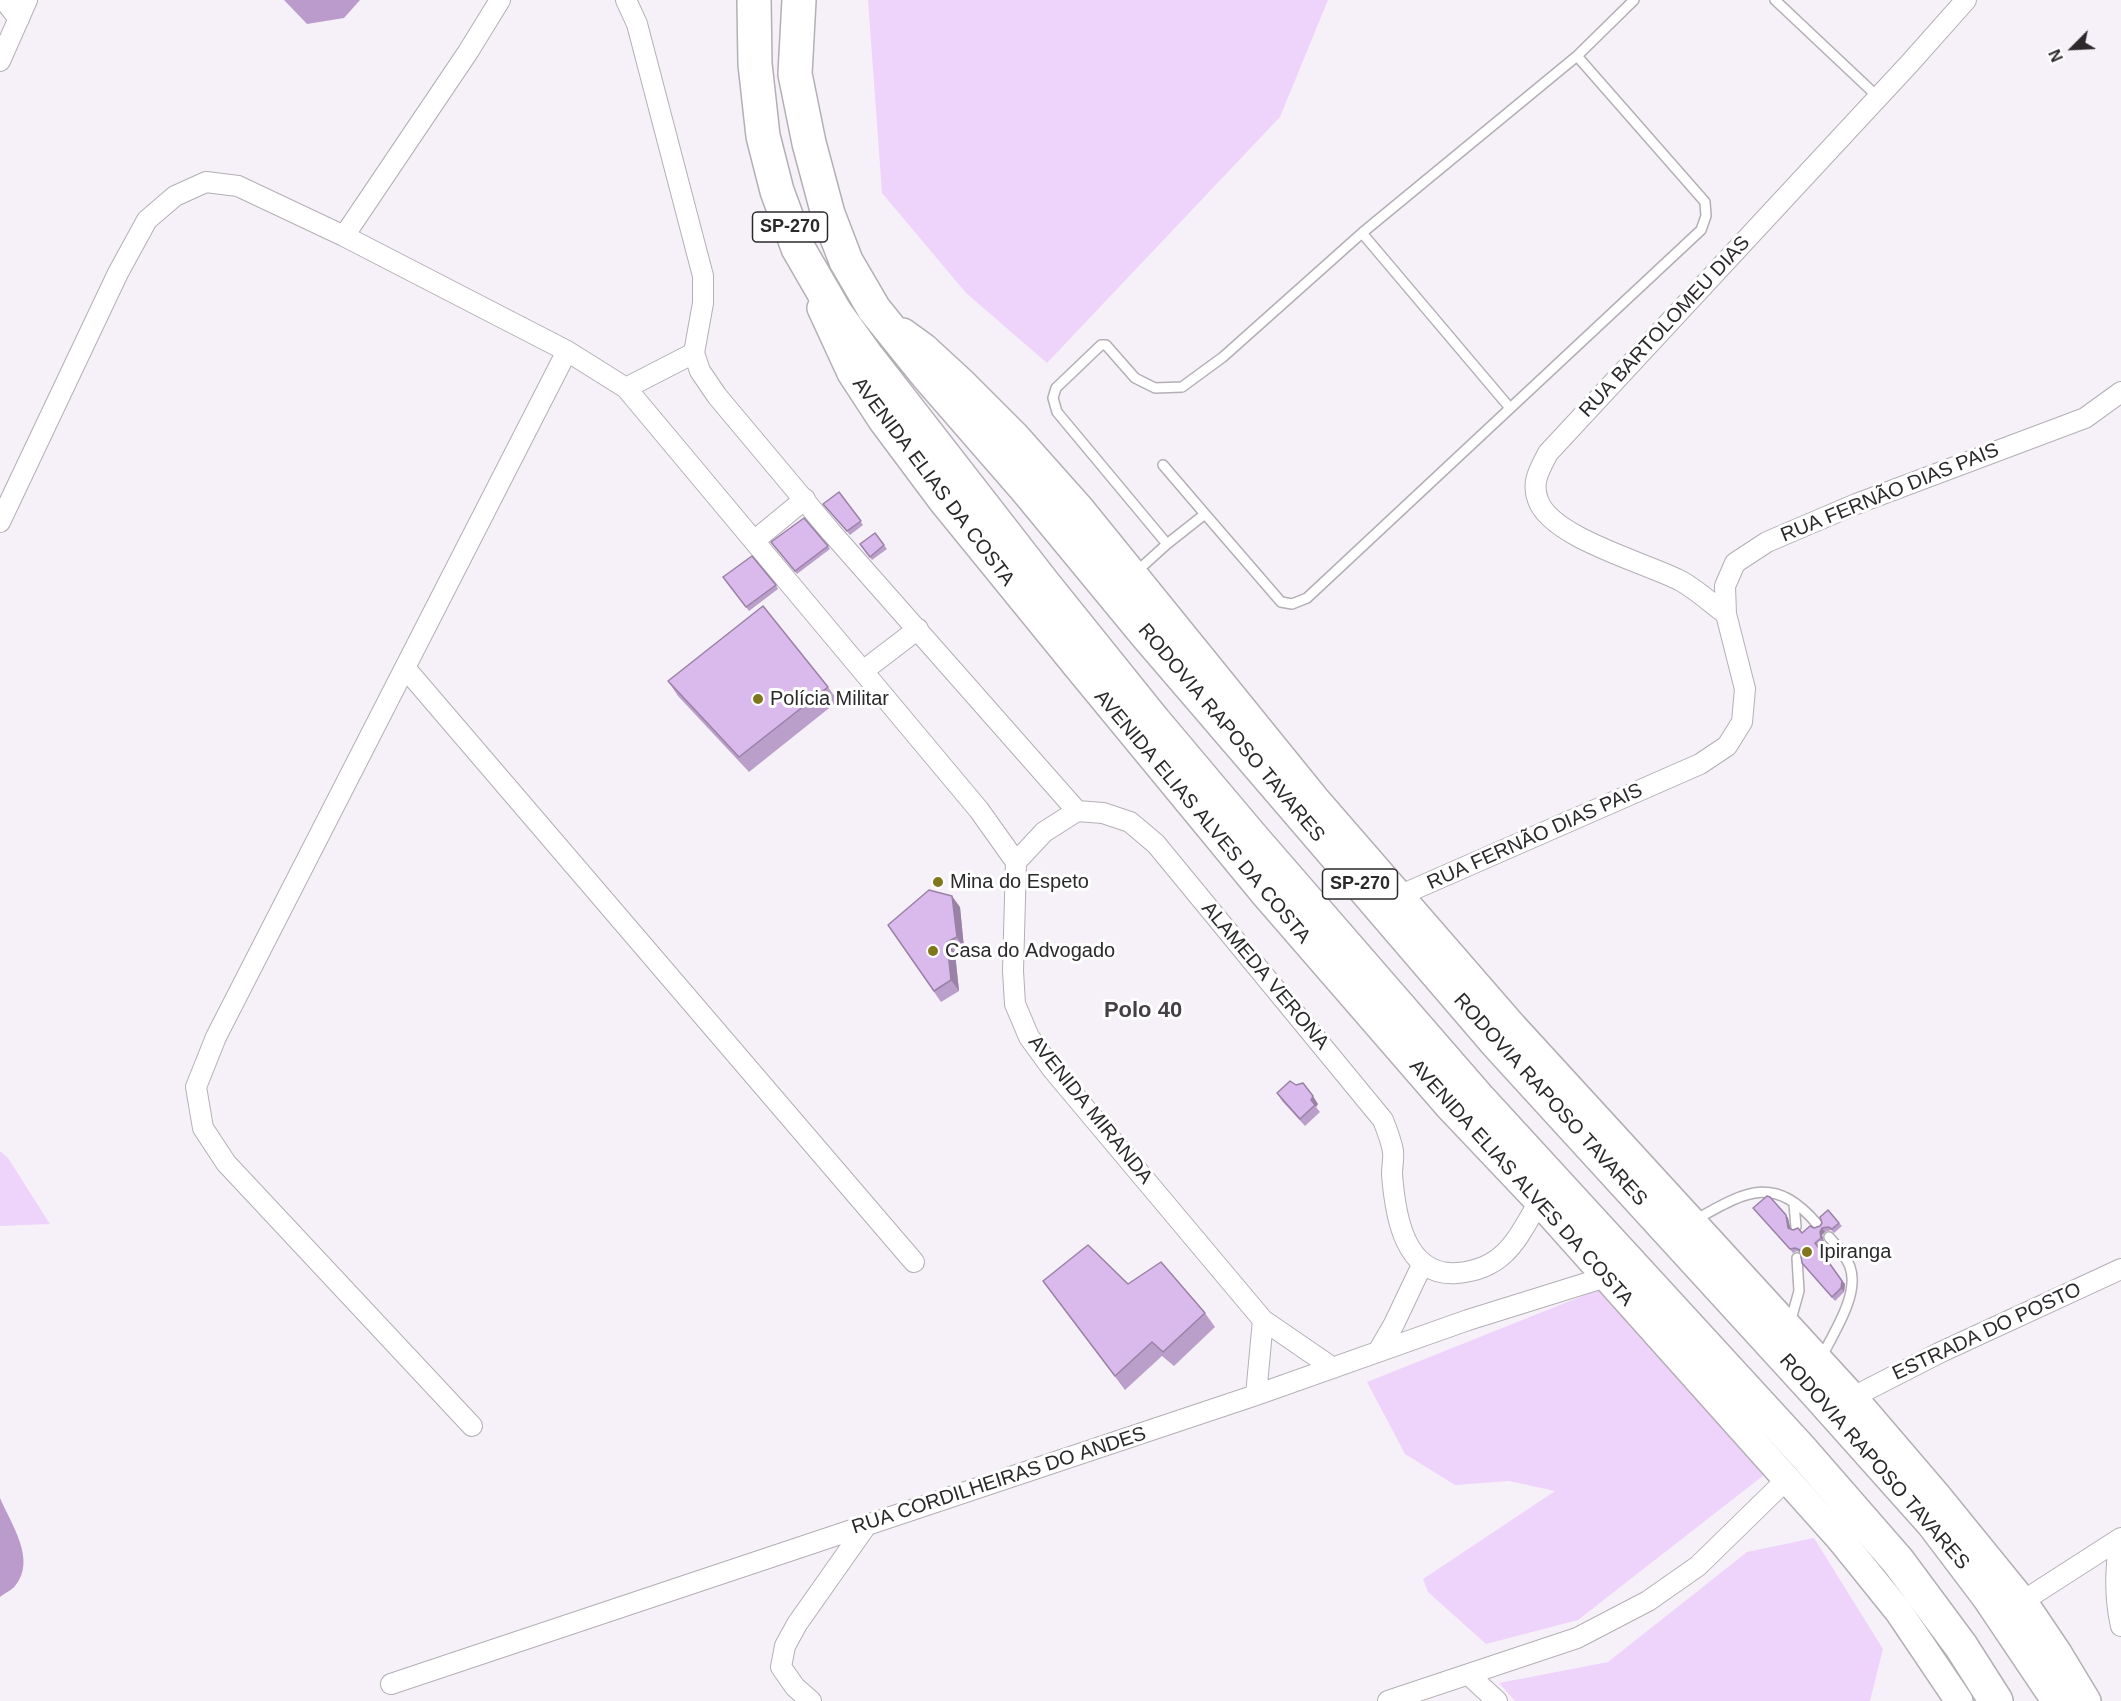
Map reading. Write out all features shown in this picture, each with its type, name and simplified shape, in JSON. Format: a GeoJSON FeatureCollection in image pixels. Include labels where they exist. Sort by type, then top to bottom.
{"type":"FeatureCollection","features":[{"type":"Feature","properties":{"kind":"highway","name":"SP-270"},"geometry":{"type":"LineString","coordinates":[[754,0],[755,64],[763,136],[777,191],[798,248],[835,312],[868,358],[1043,584],[1154,721],[1480,1100],[1803,1452],[1891,1553],[1961,1646],[1996,1701]]}},
{"type":"Feature","properties":{"kind":"highway","name":"RODOVIA RAPOSO TAVARES"},"geometry":{"type":"LineString","coordinates":[[799,0],[795,74],[809,143],[832,224],[846,261],[874,309],[928,376],[1028,490],[1267,776],[1496,1042],[1933,1523],[1989,1597],[2059,1701]]}},
{"type":"Feature","properties":{"kind":"main road","name":"AVENIDA ELIAS DA COSTA"},"geometry":{"type":"LineString","coordinates":[[798,248],[831,331],[852,373],[883,422],[942,501],[1078,668]]}},
{"type":"Feature","properties":{"kind":"main road"},"geometry":{"type":"LineString","coordinates":[[874,309],[925,348],[963,383],[1015,435],[1080,508],[1315,798],[1513,1026],[1820,1360],[1936,1494],[2023,1601],[2087,1701]]}},
{"type":"Feature","properties":{"kind":"main road","name":"AVENIDA ELIAS ALVES DA COSTA"},"geometry":{"type":"LineString","coordinates":[[1078,668],[1265,895],[1448,1106],[1539,1202],[1841,1540],[1899,1612],[1959,1701]]}},
{"type":"Feature","properties":{"kind":"street"},"geometry":{"type":"LineString","coordinates":[[4,0],[19,19]]}},
{"type":"Feature","properties":{"kind":"street"},"geometry":{"type":"LineString","coordinates":[[0,61],[27,0]]}},
{"type":"Feature","properties":{"kind":"street"},"geometry":{"type":"LineString","coordinates":[[344,236],[468,52],[500,0]]}},
{"type":"Feature","properties":{"kind":"street"},"geometry":{"type":"LineString","coordinates":[[0,522],[118,273],[147,220],[175,196],[206,182],[238,186],[344,236],[567,351],[626,388],[980,810],[1016,862],[1044,832],[1077,811],[831,532],[717,396],[700,371],[694,353],[703,303],[703,276],[638,24],[626,0]]}},
{"type":"Feature","properties":{"kind":"street","name":"RUA BARTOLOMEU DIAS"},"geometry":{"type":"LineString","coordinates":[[1726,614],[1681,581],[1597,546],[1555,523],[1538,502],[1535,480],[1548,453],[1966,0]]}},
{"type":"Feature","properties":{"kind":"street"},"geometry":{"type":"LineString","coordinates":[[472,1426],[226,1163],[203,1128],[196,1087],[216,1037],[567,351]]}},
{"type":"Feature","properties":{"kind":"street"},"geometry":{"type":"LineString","coordinates":[[626,388],[694,353]]}},
{"type":"Feature","properties":{"kind":"street","name":"RUA FERNÃO DIAS PAIS"},"geometry":{"type":"LineString","coordinates":[[1401,895],[1700,764],[1727,746],[1742,722],[1745,689],[1726,614],[1725,586],[1735,563],[1767,542],[1856,504],[2085,418],[2121,392]]}},
{"type":"Feature","properties":{"kind":"street"},"geometry":{"type":"LineString","coordinates":[[754,542],[805,499]]}},
{"type":"Feature","properties":{"kind":"street"},"geometry":{"type":"LineString","coordinates":[[863,671],[918,629]]}},
{"type":"Feature","properties":{"kind":"street"},"geometry":{"type":"LineString","coordinates":[[406,669],[914,1262]]}},
{"type":"Feature","properties":{"kind":"street","name":"ALAMEDA VERONA"},"geometry":{"type":"LineString","coordinates":[[1077,811],[1103,813],[1130,822],[1156,844],[1383,1120],[1393,1153],[1392,1171],[1400,1225],[1413,1254],[1422,1265]]}},
{"type":"Feature","properties":{"kind":"street","name":"AVENIDA MIRANDA"},"geometry":{"type":"LineString","coordinates":[[1016,862],[1013,972],[1015,1004],[1029,1037],[1053,1070],[1263,1320],[1333,1368]]}},
{"type":"Feature","properties":{"kind":"street"},"geometry":{"type":"LineString","coordinates":[[1379,1350],[1422,1265],[1432,1271],[1447,1274],[1474,1272],[1498,1261],[1516,1240],[1539,1202]]}},
{"type":"Feature","properties":{"kind":"street","name":"ESTRADA DO POSTO"},"geometry":{"type":"LineString","coordinates":[[1853,1397],[1939,1353],[2121,1269]]}},
{"type":"Feature","properties":{"kind":"street","name":"RUA CORDILHEIRAS DO ANDES"},"geometry":{"type":"LineString","coordinates":[[391,1684],[1256,1395],[1468,1320],[1606,1277]]}},
{"type":"Feature","properties":{"kind":"street"},"geometry":{"type":"LineString","coordinates":[[1256,1395],[1263,1320]]}},
{"type":"Feature","properties":{"kind":"street"},"geometry":{"type":"LineString","coordinates":[[1388,1701],[1577,1638],[1648,1601],[1698,1566],[1786,1480]]}},
{"type":"Feature","properties":{"kind":"street"},"geometry":{"type":"LineString","coordinates":[[811,1701],[795,1687],[781,1667],[785,1646],[797,1624],[866,1526]]}},
{"type":"Feature","properties":{"kind":"street"},"geometry":{"type":"LineString","coordinates":[[2023,1601],[2120,1539]]}},
{"type":"Feature","properties":{"kind":"street"},"geometry":{"type":"LineString","coordinates":[[2120,1539],[2115,1573],[2116,1603],[2121,1626]]}},
{"type":"Feature","properties":{"kind":"street"},"geometry":{"type":"LineString","coordinates":[[1469,1675],[1497,1701]]}},
{"type":"Feature","properties":{"kind":"lane"},"geometry":{"type":"LineString","coordinates":[[1167,544],[1057,412],[1053,398],[1056,388],[1101,345],[1106,345],[1135,378],[1155,388],[1182,387],[1222,357],[1362,233],[1577,56],[1634,0]]}},
{"type":"Feature","properties":{"kind":"lane"},"geometry":{"type":"LineString","coordinates":[[1774,0],[1878,97]]}},
{"type":"Feature","properties":{"kind":"lane"},"geometry":{"type":"LineString","coordinates":[[1163,465],[1281,602],[1292,604],[1307,598],[1701,230],[1706,216],[1704,202],[1577,56]]}},
{"type":"Feature","properties":{"kind":"lane"},"geometry":{"type":"LineString","coordinates":[[1362,233],[1510,408]]}},
{"type":"Feature","properties":{"kind":"lane"},"geometry":{"type":"LineString","coordinates":[[1133,575],[1205,513]]}},
{"type":"Feature","properties":{"kind":"lane"},"geometry":{"type":"LineString","coordinates":[[1692,1221],[1732,1199],[1759,1191],[1775,1192],[1810,1215],[1818,1225]]}},
{"type":"Feature","properties":{"kind":"lane"},"geometry":{"type":"LineString","coordinates":[[1794,1204],[1796,1227]]}},
{"type":"Feature","properties":{"kind":"lane"},"geometry":{"type":"LineString","coordinates":[[1820,1360],[1854,1288],[1851,1268],[1830,1237]]}},
{"type":"Feature","properties":{"kind":"lane"},"geometry":{"type":"LineString","coordinates":[[1789,1327],[1799,1291],[1797,1258]]}},
{"type":"Feature","properties":{"kind":"shaded area"},"geometry":{"type":"Polygon","coordinates":[[[284,0],[360,0],[344,18],[307,24],[284,0]]]}},
{"type":"Feature","properties":{"kind":"shaded area"},"geometry":{"type":"Polygon","coordinates":[[[868,0],[1328,0],[1280,117],[1047,363],[966,293],[882,193],[868,0]]]}},
{"type":"Feature","properties":{"kind":"shaded area"},"geometry":{"type":"Polygon","coordinates":[[[0,1151],[8,1158],[50,1224],[0,1226],[0,1151]]]}},
{"type":"Feature","properties":{"kind":"shaded area"},"geometry":{"type":"Polygon","coordinates":[[[1600,1289],[1764,1475],[1578,1620],[1486,1644],[1428,1592],[1423,1579],[1555,1491],[1509,1481],[1455,1485],[1405,1454],[1367,1382],[1600,1289]]]}},
{"type":"Feature","properties":{"kind":"shaded area"},"geometry":{"type":"Polygon","coordinates":[[[0,1498],[20,1542],[23,1565],[21,1576],[15,1586],[0,1597],[0,1498]]]}},
{"type":"Feature","properties":{"kind":"shaded area"},"geometry":{"type":"Polygon","coordinates":[[[1814,1538],[1883,1649],[1870,1701],[1515,1701],[1499,1683],[1608,1662],[1747,1552],[1814,1538]]]}},
{"type":"Feature","properties":{"kind":"building"},"geometry":{"type":"Polygon","coordinates":[[[839,492],[861,521],[847,531],[823,504],[839,492]]]}},
{"type":"Feature","properties":{"kind":"building"},"geometry":{"type":"Polygon","coordinates":[[[804,518],[828,546],[795,571],[771,542],[804,518]]]}},
{"type":"Feature","properties":{"kind":"building"},"geometry":{"type":"Polygon","coordinates":[[[875,533],[884,545],[870,557],[860,544],[875,533]]]}},
{"type":"Feature","properties":{"kind":"building"},"geometry":{"type":"Polygon","coordinates":[[[752,556],[776,585],[746,607],[723,577],[752,556]]]}},
{"type":"Feature","properties":{"kind":"building","name":"Polícia Militar"},"geometry":{"type":"Polygon","coordinates":[[[763,606],[828,687],[739,757],[668,681],[763,606]]]}},
{"type":"Feature","properties":{"kind":"building","name":"Casa do Advogado"},"geometry":{"type":"Polygon","coordinates":[[[929,890],[952,896],[957,937],[947,942],[951,980],[934,991],[888,925],[929,890]]]}},
{"type":"Feature","properties":{"kind":"building"},"geometry":{"type":"Polygon","coordinates":[[[1290,1081],[1296,1085],[1303,1083],[1313,1096],[1311,1100],[1315,1105],[1300,1119],[1277,1093],[1290,1081]]]}},
{"type":"Feature","properties":{"kind":"building","name":"Ipiranga"},"geometry":{"type":"Polygon","coordinates":[[[1767,1196],[1786,1215],[1788,1228],[1793,1230],[1798,1228],[1802,1233],[1810,1226],[1814,1228],[1820,1226],[1822,1223],[1820,1217],[1828,1210],[1839,1223],[1832,1229],[1822,1228],[1821,1238],[1815,1243],[1842,1281],[1841,1288],[1832,1297],[1802,1263],[1800,1250],[1790,1249],[1753,1208],[1767,1196]]]}},
{"type":"Feature","properties":{"kind":"building"},"geometry":{"type":"Polygon","coordinates":[[[1088,1245],[1128,1284],[1161,1262],[1205,1313],[1163,1352],[1152,1342],[1115,1376],[1043,1281],[1088,1245]]]}},
{"type":"Feature","properties":{"kind":"place","name":"Polícia Militar"},"geometry":{"type":"Point","coordinates":[758,699]}},
{"type":"Feature","properties":{"kind":"place","name":"Mina do Espeto"},"geometry":{"type":"Point","coordinates":[938,882]}},
{"type":"Feature","properties":{"kind":"place","name":"Casa do Advogado"},"geometry":{"type":"Point","coordinates":[933,951]}},
{"type":"Feature","properties":{"kind":"place","name":"Ipiranga"},"geometry":{"type":"Point","coordinates":[1807,1252]}},
{"type":"Feature","properties":{"kind":"district","name":"Polo 40"},"geometry":{"type":"Point","coordinates":[1143,1011]}}]}
